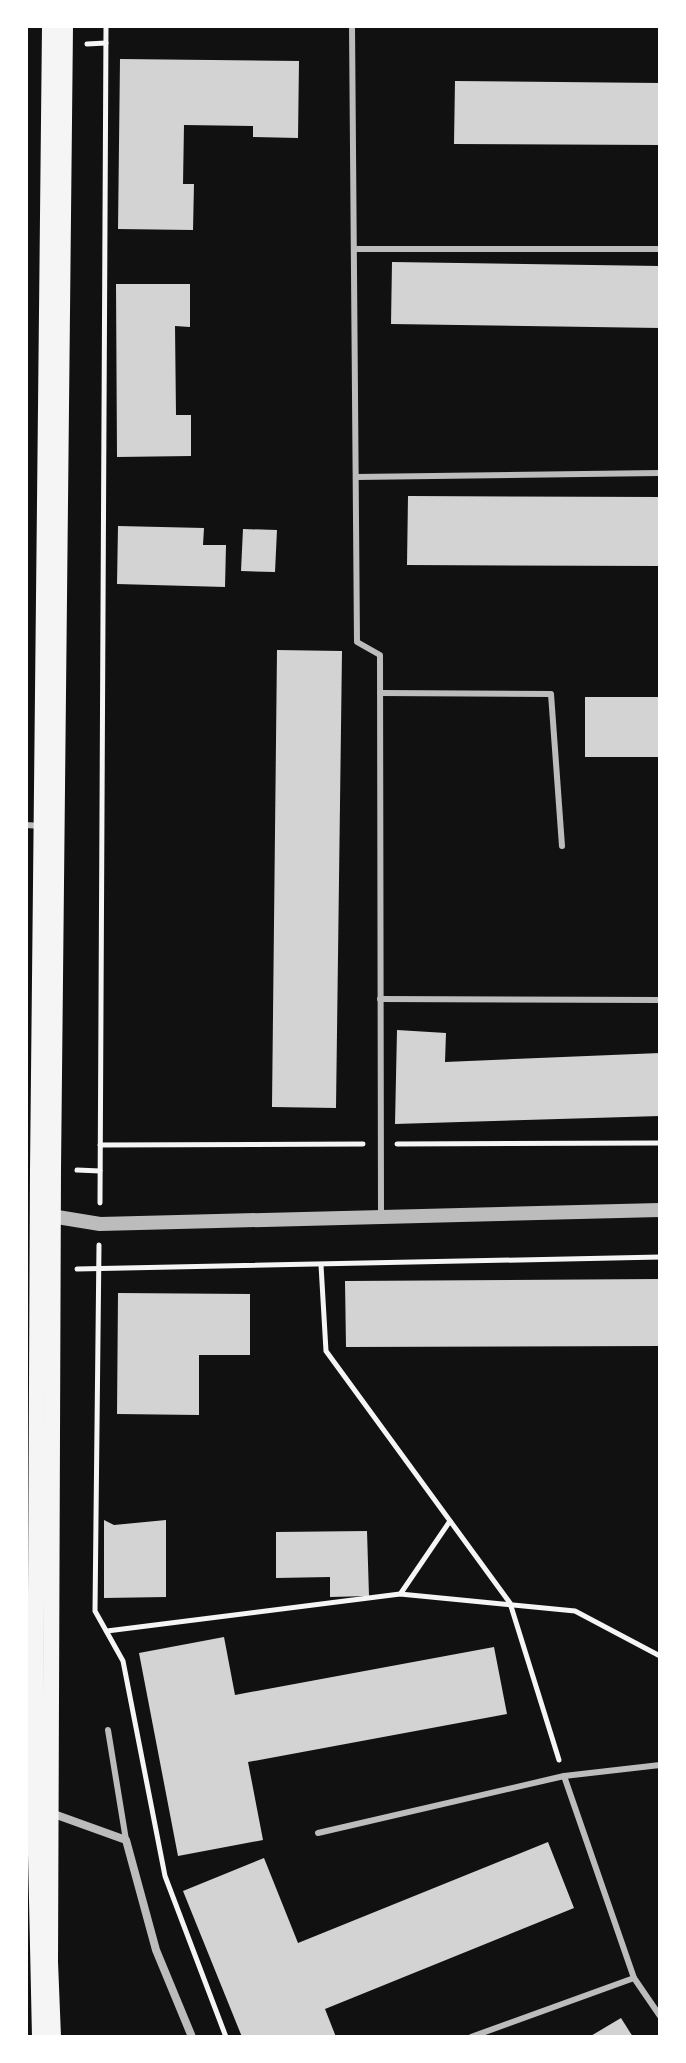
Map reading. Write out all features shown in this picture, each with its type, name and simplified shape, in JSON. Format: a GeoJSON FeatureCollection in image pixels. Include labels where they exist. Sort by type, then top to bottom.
{"type":"FeatureCollection","features":[{"type":"Feature","properties":{"kind":"main road"},"geometry":{"type":"LineString","coordinates":[[50,26],[34,826],[40,1215],[43,1810],[53,2037]]}},
{"type":"Feature","properties":{"kind":"main road"},"geometry":{"type":"LineString","coordinates":[[40,2037],[54,1268],[40,1215],[55,843],[65,26]]}},
{"type":"Feature","properties":{"kind":"street"},"geometry":{"type":"LineString","coordinates":[[40,1215],[100,1224],[660,1210]]}},
{"type":"Feature","properties":{"kind":"street"},"geometry":{"type":"LineString","coordinates":[[43,1810],[126,1840],[156,1950],[192,2037]]}},
{"type":"Feature","properties":{"kind":"lane"},"geometry":{"type":"LineString","coordinates":[[352,26],[357,642],[380,655],[381,1217]]}},
{"type":"Feature","properties":{"kind":"lane"},"geometry":{"type":"LineString","coordinates":[[354,249],[660,249]]}},
{"type":"Feature","properties":{"kind":"lane"},"geometry":{"type":"LineString","coordinates":[[356,477],[660,473]]}},
{"type":"Feature","properties":{"kind":"lane"},"geometry":{"type":"LineString","coordinates":[[380,693],[551,694],[562,846]]}},
{"type":"Feature","properties":{"kind":"lane"},"geometry":{"type":"LineString","coordinates":[[380,999],[660,1000]]}},
{"type":"Feature","properties":{"kind":"lane"},"geometry":{"type":"LineString","coordinates":[[108,1730],[126,1840]]}},
{"type":"Feature","properties":{"kind":"lane"},"geometry":{"type":"LineString","coordinates":[[318,1833],[564,1776],[660,1765]]}},
{"type":"Feature","properties":{"kind":"lane"},"geometry":{"type":"LineString","coordinates":[[564,1776],[634,1978],[660,2016]]}},
{"type":"Feature","properties":{"kind":"lane"},"geometry":{"type":"LineString","coordinates":[[471,2037],[634,1978]]}},
{"type":"Feature","properties":{"kind":"path"},"geometry":{"type":"LineString","coordinates":[[106,26],[95,1611],[123,1661],[165,1876],[226,2037]]}},
{"type":"Feature","properties":{"kind":"path"},"geometry":{"type":"LineString","coordinates":[[54,1268],[98,1270],[660,1257]]}},
{"type":"Feature","properties":{"kind":"path"},"geometry":{"type":"LineString","coordinates":[[321,1265],[326,1351],[510,1603],[564,1776]]}},
{"type":"Feature","properties":{"kind":"path"},"geometry":{"type":"LineString","coordinates":[[400,1594],[450,1521]]}},
{"type":"Feature","properties":{"kind":"path"},"geometry":{"type":"LineString","coordinates":[[107,1631],[400,1594],[575,1611],[660,1656]]}},
{"type":"Feature","properties":{"kind":"building"},"geometry":{"type":"Polygon","coordinates":[[[120,59],[299,61],[298,138],[253,137],[253,126],[184,125],[183,184],[194,184],[193,230],[118,229],[120,59]]]}},
{"type":"Feature","properties":{"kind":"building"},"geometry":{"type":"Polygon","coordinates":[[[455,81],[660,83],[660,145],[454,144],[455,81]]]}},
{"type":"Feature","properties":{"kind":"building"},"geometry":{"type":"Polygon","coordinates":[[[392,262],[660,266],[660,328],[391,324],[392,262]]]}},
{"type":"Feature","properties":{"kind":"building"},"geometry":{"type":"Polygon","coordinates":[[[116,284],[190,284],[190,327],[175,326],[176,415],[191,415],[191,456],[117,457],[116,284]]]}},
{"type":"Feature","properties":{"kind":"building"},"geometry":{"type":"Polygon","coordinates":[[[408,496],[660,497],[660,566],[407,565],[408,496]]]}},
{"type":"Feature","properties":{"kind":"building"},"geometry":{"type":"Polygon","coordinates":[[[118,526],[204,528],[203,545],[226,545],[225,587],[117,584],[118,526]]]}},
{"type":"Feature","properties":{"kind":"building"},"geometry":{"type":"Polygon","coordinates":[[[243,529],[277,530],[275,572],[241,571],[243,529]]]}},
{"type":"Feature","properties":{"kind":"building"},"geometry":{"type":"Polygon","coordinates":[[[277,650],[342,651],[336,1108],[272,1107],[277,650]]]}},
{"type":"Feature","properties":{"kind":"building"},"geometry":{"type":"Polygon","coordinates":[[[585,697],[660,697],[660,757],[585,757],[585,697]]]}},
{"type":"Feature","properties":{"kind":"building"},"geometry":{"type":"Polygon","coordinates":[[[397,1030],[446,1033],[445,1062],[660,1053],[660,1116],[395,1124],[397,1030]]]}},
{"type":"Feature","properties":{"kind":"building"},"geometry":{"type":"Polygon","coordinates":[[[660,1279],[660,1346],[346,1347],[345,1281],[660,1279]]]}},
{"type":"Feature","properties":{"kind":"building"},"geometry":{"type":"Polygon","coordinates":[[[118,1293],[250,1294],[250,1355],[199,1355],[199,1415],[117,1414],[118,1293]]]}},
{"type":"Feature","properties":{"kind":"building"},"geometry":{"type":"Polygon","coordinates":[[[104,1520],[114,1525],[166,1520],[166,1597],[104,1598],[104,1520]]]}},
{"type":"Feature","properties":{"kind":"building"},"geometry":{"type":"Polygon","coordinates":[[[367,1531],[369,1596],[330,1597],[330,1577],[276,1578],[276,1532],[367,1531]]]}},
{"type":"Feature","properties":{"kind":"building"},"geometry":{"type":"Polygon","coordinates":[[[224,1637],[235,1695],[494,1647],[507,1714],[248,1762],[263,1840],[178,1856],[139,1653],[224,1637]]]}},
{"type":"Feature","properties":{"kind":"building"},"geometry":{"type":"Polygon","coordinates":[[[548,1842],[574,1908],[325,2009],[336,2037],[242,2037],[183,1891],[264,1858],[298,1943],[548,1842]]]}},
{"type":"Feature","properties":{"kind":"building"},"geometry":{"type":"Polygon","coordinates":[[[621,2018],[633,2037],[589,2037],[621,2018]]]}}]}
